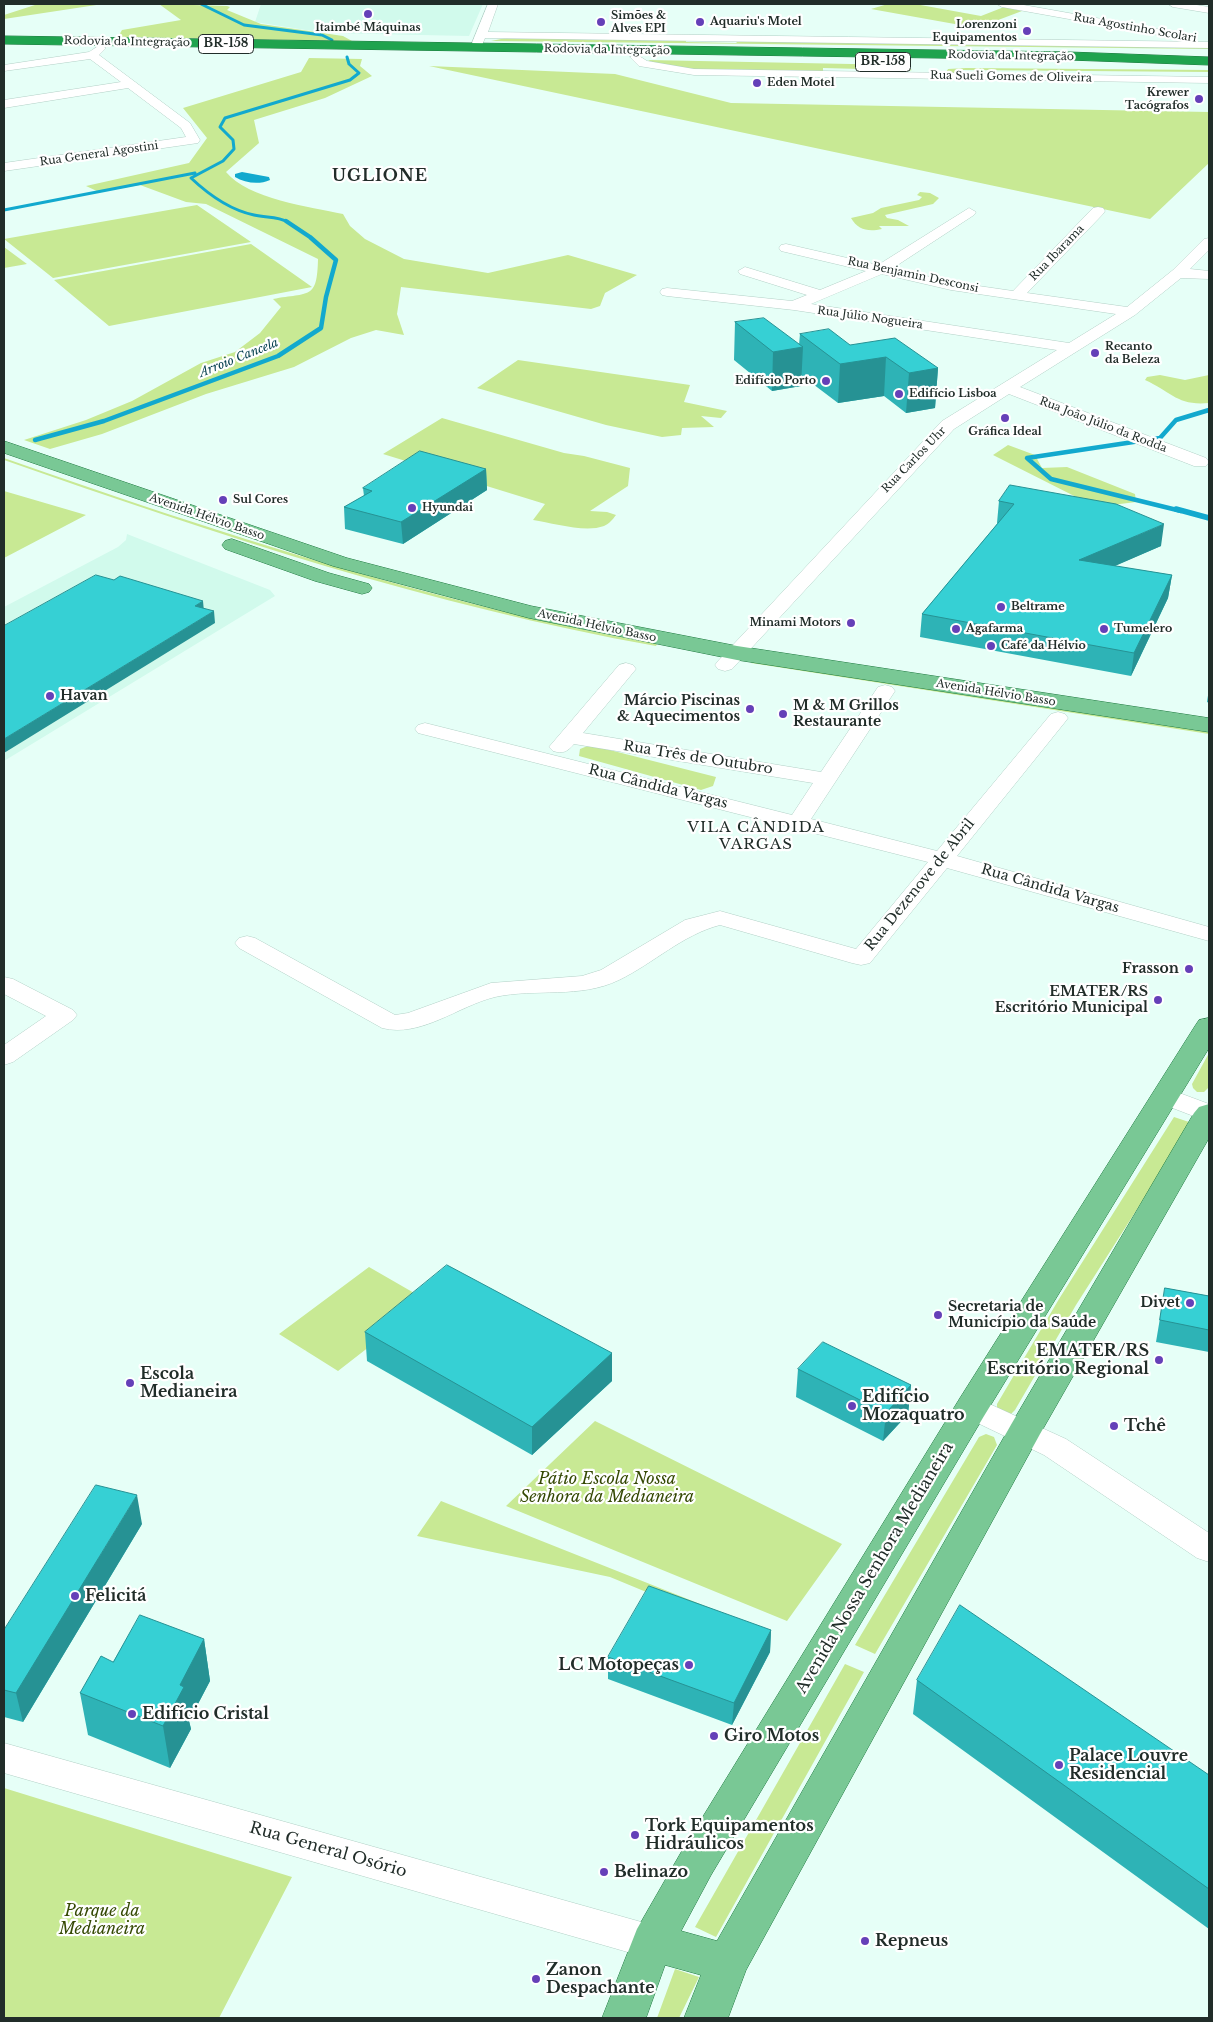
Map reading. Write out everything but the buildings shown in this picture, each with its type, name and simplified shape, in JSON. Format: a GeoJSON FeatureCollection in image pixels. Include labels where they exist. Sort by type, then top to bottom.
{"type":"FeatureCollection","features":[{"type":"Feature","properties":{"kind":"highway","name":"Rodovia da Integração"},"geometry":{"type":"LineString","coordinates":[[4,40],[636,57],[923,58],[1069,56],[1209,61]]}},
{"type":"Feature","properties":{"kind":"highway","name":"Rodovia da Integração"},"geometry":{"type":"LineString","coordinates":[[4,47],[96,52],[475,52],[923,58],[1209,66]]}},
{"type":"Feature","properties":{"kind":"highway"},"geometry":{"type":"LineString","coordinates":[[1069,56],[1209,53]]}},
{"type":"Feature","properties":{"kind":"main road","name":"Avenida Hélvio Basso"},"geometry":{"type":"LineString","coordinates":[[4,447],[340,562],[529,612],[731,659],[885,691],[1209,742]]}},
{"type":"Feature","properties":{"kind":"main road","name":"Avenida Hélvio Basso"},"geometry":{"type":"LineString","coordinates":[[4,466],[322,577],[379,592]]}},
{"type":"Feature","properties":{"kind":"main road","name":"Avenida Hélvio Basso"},"geometry":{"type":"LineString","coordinates":[[444,609],[501,623],[731,659],[1209,725]]}},
{"type":"Feature","properties":{"kind":"main road","name":"Avenida Nossa Senhora Medianeira"},"geometry":{"type":"LineString","coordinates":[[624,2018],[652,1942],[697,1862],[972,1407],[1209,1026]]}},
{"type":"Feature","properties":{"kind":"main road"},"geometry":{"type":"LineString","coordinates":[[706,2018],[727,1963],[1024,1432],[1209,1113]]}},
{"type":"Feature","properties":{"kind":"main road"},"geometry":{"type":"LineString","coordinates":[[652,1942],[727,1963]]}},
{"type":"Feature","properties":{"kind":"street"},"geometry":{"type":"LineString","coordinates":[[475,52],[493,4]]}},
{"type":"Feature","properties":{"kind":"street","name":"Rua Agostinho Scolari"},"geometry":{"type":"LineString","coordinates":[[1002,4],[1024,5],[1207,40]]}},
{"type":"Feature","properties":{"kind":"street"},"geometry":{"type":"LineString","coordinates":[[1173,4],[1209,10]]}},
{"type":"Feature","properties":{"kind":"street"},"geometry":{"type":"LineString","coordinates":[[481,35],[1207,40]]}},
{"type":"Feature","properties":{"kind":"street"},"geometry":{"type":"LineString","coordinates":[[4,68],[96,52],[131,84]]}},
{"type":"Feature","properties":{"kind":"street","name":"Rua Sueli Gomes de Oliveira"},"geometry":{"type":"LineString","coordinates":[[636,57],[643,64],[694,72],[1209,80]]}},
{"type":"Feature","properties":{"kind":"street"},"geometry":{"type":"LineString","coordinates":[[923,58],[927,75]]}},
{"type":"Feature","properties":{"kind":"street"},"geometry":{"type":"LineString","coordinates":[[4,104],[131,84]]}},
{"type":"Feature","properties":{"kind":"street","name":"Rua General Agostini"},"geometry":{"type":"LineString","coordinates":[[4,167],[194,140],[186,126],[131,84]]}},
{"type":"Feature","properties":{"kind":"street","name":"Rua Ibarama"},"geometry":{"type":"LineString","coordinates":[[1016,296],[1098,211]]}},
{"type":"Feature","properties":{"kind":"street"},"geometry":{"type":"LineString","coordinates":[[768,317],[882,270],[970,212]]}},
{"type":"Feature","properties":{"kind":"street","name":"Rua Carlos Uhr"},"geometry":{"type":"LineString","coordinates":[[731,659],[936,435],[948,425],[1130,312],[1178,273],[1209,242]]}},
{"type":"Feature","properties":{"kind":"street","name":"Rua Benjamin Desconsi"},"geometry":{"type":"LineString","coordinates":[[786,248],[950,286],[1130,312]]}},
{"type":"Feature","properties":{"kind":"street"},"geometry":{"type":"LineString","coordinates":[[745,271],[822,295]]}},
{"type":"Feature","properties":{"kind":"street"},"geometry":{"type":"LineString","coordinates":[[1178,273],[1209,275]]}},
{"type":"Feature","properties":{"kind":"street","name":"Rua Júlio Nogueira"},"geometry":{"type":"LineString","coordinates":[[667,292],[794,306],[1072,348]]}},
{"type":"Feature","properties":{"kind":"street","name":"Rua João Júlio da Rodda"},"geometry":{"type":"LineString","coordinates":[[1007,388],[1200,462]]}},
{"type":"Feature","properties":{"kind":"street"},"geometry":{"type":"LineString","coordinates":[[549,760],[626,669]]}},
{"type":"Feature","properties":{"kind":"street"},"geometry":{"type":"LineString","coordinates":[[798,823],[885,691]]}},
{"type":"Feature","properties":{"kind":"street","name":"Rua Dezenove de Abril"},"geometry":{"type":"LineString","coordinates":[[247,943],[391,1023],[413,1020],[491,990],[584,983],[610,975],[693,925],[720,918],[861,958],[1058,718]]}},
{"type":"Feature","properties":{"kind":"street","name":"Rua Cândida Vargas"},"geometry":{"type":"LineString","coordinates":[[425,729],[942,859],[1209,934]]}},
{"type":"Feature","properties":{"kind":"street","name":"Rua Três de Outubro"},"geometry":{"type":"LineString","coordinates":[[568,737],[828,778]]}},
{"type":"Feature","properties":{"kind":"street"},"geometry":{"type":"LineString","coordinates":[[4,984],[64,1015],[4,1057]]}},
{"type":"Feature","properties":{"kind":"street"},"geometry":{"type":"LineString","coordinates":[[1166,1096],[1209,1113]]}},
{"type":"Feature","properties":{"kind":"street"},"geometry":{"type":"LineString","coordinates":[[972,1407],[1055,1447],[1209,1549]]}},
{"type":"Feature","properties":{"kind":"street","name":"Rua General Osório"},"geometry":{"type":"LineString","coordinates":[[4,1758],[652,1942]]}},
{"type":"Feature","properties":{"kind":"shaded area","name":"Itaimbé Máquinas"},"geometry":{"type":"Polygon","coordinates":[[[261,4],[483,4],[469,36],[325,33],[255,22],[261,4]]]}},
{"type":"Feature","properties":{"kind":"shaded area"},"geometry":{"type":"Polygon","coordinates":[[[127,534],[270,590],[275,596],[4,761],[4,607],[118,547],[126,540],[127,534]]]}},
{"type":"Feature","properties":{"kind":"green space"},"geometry":{"type":"Polygon","coordinates":[[[38,4],[103,4],[4,19],[4,15],[38,4]]]}},
{"type":"Feature","properties":{"kind":"green space"},"geometry":{"type":"Polygon","coordinates":[[[159,4],[227,6],[230,7],[227,10],[261,24],[343,36],[352,41],[118,37],[122,30],[181,20],[159,4]]]}},
{"type":"Feature","properties":{"kind":"green space"},"geometry":{"type":"Polygon","coordinates":[[[888,4],[915,4],[981,16],[1004,7],[1022,11],[977,28],[871,9],[888,4]]]}},
{"type":"Feature","properties":{"kind":"green space"},"geometry":{"type":"Polygon","coordinates":[[[511,37],[686,39],[686,42],[736,43],[739,40],[1209,47],[1209,49],[491,41],[511,37]]]}},
{"type":"Feature","properties":{"kind":"green space"},"geometry":{"type":"Polygon","coordinates":[[[309,58],[362,59],[360,66],[372,76],[325,98],[254,120],[259,143],[226,172],[236,181],[249,189],[280,200],[343,214],[350,226],[365,239],[404,259],[488,273],[568,255],[637,275],[605,293],[600,306],[591,309],[401,287],[397,314],[404,335],[376,330],[351,338],[294,367],[206,394],[102,434],[50,449],[24,440],[86,420],[132,401],[201,363],[235,352],[260,333],[281,307],[273,299],[303,294],[313,288],[316,282],[318,259],[206,204],[186,202],[140,185],[99,192],[86,186],[189,163],[207,138],[183,108],[301,72],[309,58]]]}},
{"type":"Feature","properties":{"kind":"green space"},"geometry":{"type":"Polygon","coordinates":[[[648,60],[902,65],[912,70],[901,73],[900,70],[823,68],[823,72],[732,72],[682,68],[662,65],[648,60]]]}},
{"type":"Feature","properties":{"kind":"green space"},"geometry":{"type":"Polygon","coordinates":[[[429,66],[615,74],[731,103],[1209,112],[1209,163],[1150,219],[429,66]]]}},
{"type":"Feature","properties":{"kind":"green space"},"geometry":{"type":"Polygon","coordinates":[[[948,69],[1209,70],[1209,72],[963,70],[962,74],[947,71],[948,69]]]}},
{"type":"Feature","properties":{"kind":"green space"},"geometry":{"type":"Polygon","coordinates":[[[920,192],[930,193],[939,198],[933,204],[885,215],[887,218],[898,220],[909,226],[879,226],[882,229],[868,230],[860,228],[851,218],[873,213],[881,208],[919,200],[922,197],[917,195],[920,192]]]}},
{"type":"Feature","properties":{"kind":"green space"},"geometry":{"type":"Polygon","coordinates":[[[197,205],[251,242],[53,278],[4,239],[197,205]]]}},
{"type":"Feature","properties":{"kind":"green space"},"geometry":{"type":"Polygon","coordinates":[[[251,244],[312,287],[109,326],[54,280],[251,244]]]}},
{"type":"Feature","properties":{"kind":"green space"},"geometry":{"type":"Polygon","coordinates":[[[4,247],[27,264],[4,268],[4,247]]]}},
{"type":"Feature","properties":{"kind":"green space"},"geometry":{"type":"Polygon","coordinates":[[[518,360],[690,385],[684,402],[727,411],[721,418],[701,416],[714,427],[682,428],[681,435],[662,437],[606,425],[477,388],[518,360]]]}},
{"type":"Feature","properties":{"kind":"green space"},"geometry":{"type":"Polygon","coordinates":[[[1160,375],[1185,380],[1209,375],[1209,403],[1182,400],[1145,380],[1147,377],[1160,375]]]}},
{"type":"Feature","properties":{"kind":"green space"},"geometry":{"type":"Polygon","coordinates":[[[442,418],[564,453],[584,456],[630,468],[628,486],[590,511],[607,512],[616,515],[609,523],[596,528],[569,527],[533,520],[545,504],[383,454],[442,418]]]}},
{"type":"Feature","properties":{"kind":"green space"},"geometry":{"type":"Polygon","coordinates":[[[1008,445],[1035,455],[1042,468],[1067,467],[1135,494],[1136,502],[1096,507],[993,455],[1008,445]]]}},
{"type":"Feature","properties":{"kind":"green space"},"geometry":{"type":"Polygon","coordinates":[[[4,458],[165,513],[327,564],[491,608],[657,644],[656,646],[572,630],[489,611],[326,566],[165,515],[4,460],[4,458]]]}},
{"type":"Feature","properties":{"kind":"green space"},"geometry":{"type":"Polygon","coordinates":[[[4,491],[86,515],[4,558],[4,491]]]}},
{"type":"Feature","properties":{"kind":"green space"},"geometry":{"type":"Polygon","coordinates":[[[752,661],[1209,732],[1209,734],[751,663],[752,661]]]}},
{"type":"Feature","properties":{"kind":"green space"},"geometry":{"type":"Polygon","coordinates":[[[590,745],[716,777],[713,786],[701,790],[579,756],[580,749],[590,745]]]}},
{"type":"Feature","properties":{"kind":"green space"},"geometry":{"type":"Polygon","coordinates":[[[1209,1053],[1209,1087],[1204,1092],[1197,1092],[1192,1084],[1209,1053]]]}},
{"type":"Feature","properties":{"kind":"green space"},"geometry":{"type":"Polygon","coordinates":[[[1174,1117],[1192,1123],[1076,1305],[1015,1410],[1011,1414],[1006,1414],[997,1409],[997,1404],[1059,1299],[1174,1117]]]}},
{"type":"Feature","properties":{"kind":"green space"},"geometry":{"type":"Polygon","coordinates":[[[369,1267],[428,1301],[338,1371],[279,1334],[369,1267]]]}},
{"type":"Feature","properties":{"kind":"green space","name":"Pátio Escola Nossa Senhora da Medianeira"},"geometry":{"type":"Polygon","coordinates":[[[595,1421],[842,1544],[787,1621],[506,1506],[595,1421]]]}},
{"type":"Feature","properties":{"kind":"green space"},"geometry":{"type":"Polygon","coordinates":[[[986,1434],[994,1437],[997,1445],[875,1654],[855,1645],[979,1437],[986,1434]]]}},
{"type":"Feature","properties":{"kind":"green space"},"geometry":{"type":"Polygon","coordinates":[[[441,1501],[748,1623],[743,1632],[610,1577],[417,1536],[441,1501]]]}},
{"type":"Feature","properties":{"kind":"green space"},"geometry":{"type":"Polygon","coordinates":[[[845,1664],[864,1672],[716,1937],[695,1927],[845,1664]]]}},
{"type":"Feature","properties":{"kind":"green space","name":"Parque da Medianeira"},"geometry":{"type":"Polygon","coordinates":[[[4,1788],[292,1877],[219,2018],[4,2018],[4,1788]]]}},
{"type":"Feature","properties":{"kind":"green space"},"geometry":{"type":"Polygon","coordinates":[[[675,1969],[699,1977],[679,2018],[657,2018],[675,1969]]]}},
{"type":"Feature","properties":{"kind":"water"},"geometry":{"type":"Polygon","coordinates":[[[242,172],[269,177],[270,180],[252,183],[235,177],[235,174],[242,172]]]}},
{"type":"Feature","properties":{"kind":"waterway","name":"Arroio Cancela"},"geometry":{"type":"LineString","coordinates":[[201,4],[244,25],[322,35],[332,40]]}},
{"type":"Feature","properties":{"kind":"waterway","name":"Arroio Cancela"},"geometry":{"type":"LineString","coordinates":[[286,221],[245,213],[228,206],[191,178],[223,161],[234,149],[233,140],[220,127],[225,118],[350,80],[359,73],[349,64],[347,57]]}},
{"type":"Feature","properties":{"kind":"waterway"},"geometry":{"type":"LineString","coordinates":[[4,210],[195,173]]}},
{"type":"Feature","properties":{"kind":"waterway","name":"Arroio Cancela"},"geometry":{"type":"LineString","coordinates":[[35,440],[104,421],[278,356],[321,328],[326,297],[336,260],[310,237],[286,221]]}},
{"type":"Feature","properties":{"kind":"waterway"},"geometry":{"type":"LineString","coordinates":[[1181,511],[1051,479],[1027,458],[1160,438],[1176,420],[1209,410]]}},
{"type":"Feature","properties":{"kind":"waterway"},"geometry":{"type":"LineString","coordinates":[[1176,509],[1209,518]]}},
{"type":"Feature","properties":{"kind":"place","name":"Itaimbé Máquinas"},"geometry":{"type":"Point","coordinates":[368,14]}},
{"type":"Feature","properties":{"kind":"place","name":"Simões & Alves EPI"},"geometry":{"type":"Point","coordinates":[601,22]}},
{"type":"Feature","properties":{"kind":"place","name":"Aquariu's Motel"},"geometry":{"type":"Point","coordinates":[700,22]}},
{"type":"Feature","properties":{"kind":"place","name":"Lorenzoni Equipamentos"},"geometry":{"type":"Point","coordinates":[1027,31]}},
{"type":"Feature","properties":{"kind":"place","name":"Eden Motel"},"geometry":{"type":"Point","coordinates":[757,83]}},
{"type":"Feature","properties":{"kind":"place","name":"Krewer Tacógrafos"},"geometry":{"type":"Point","coordinates":[1199,99]}},
{"type":"Feature","properties":{"kind":"place","name":"Recanto da Beleza"},"geometry":{"type":"Point","coordinates":[1095,353]}},
{"type":"Feature","properties":{"kind":"place","name":"Edifício Porto"},"geometry":{"type":"Point","coordinates":[826,381]}},
{"type":"Feature","properties":{"kind":"place","name":"Edifício Lisboa"},"geometry":{"type":"Point","coordinates":[899,394]}},
{"type":"Feature","properties":{"kind":"place","name":"Gráfica Ideal"},"geometry":{"type":"Point","coordinates":[1005,418]}},
{"type":"Feature","properties":{"kind":"place","name":"Sul Cores"},"geometry":{"type":"Point","coordinates":[223,500]}},
{"type":"Feature","properties":{"kind":"place","name":"Hyundai"},"geometry":{"type":"Point","coordinates":[412,508]}},
{"type":"Feature","properties":{"kind":"place","name":"Beltrame"},"geometry":{"type":"Point","coordinates":[1001,607]}},
{"type":"Feature","properties":{"kind":"place","name":"Minami Motors"},"geometry":{"type":"Point","coordinates":[851,623]}},
{"type":"Feature","properties":{"kind":"place","name":"Agafarma"},"geometry":{"type":"Point","coordinates":[956,629]}},
{"type":"Feature","properties":{"kind":"place","name":"Tumelero"},"geometry":{"type":"Point","coordinates":[1104,629]}},
{"type":"Feature","properties":{"kind":"place","name":"Café da Hélvio"},"geometry":{"type":"Point","coordinates":[991,646]}},
{"type":"Feature","properties":{"kind":"place","name":"Havan"},"geometry":{"type":"Point","coordinates":[50,696]}},
{"type":"Feature","properties":{"kind":"place","name":"Márcio Piscinas & Aquecimentos"},"geometry":{"type":"Point","coordinates":[750,709]}},
{"type":"Feature","properties":{"kind":"place","name":"M & M Grillos Restaurante"},"geometry":{"type":"Point","coordinates":[783,714]}},
{"type":"Feature","properties":{"kind":"place","name":"Frasson"},"geometry":{"type":"Point","coordinates":[1189,969]}},
{"type":"Feature","properties":{"kind":"place","name":"EMATER/RS Escritório Municipal"},"geometry":{"type":"Point","coordinates":[1158,1000]}},
{"type":"Feature","properties":{"kind":"place","name":"Divet"},"geometry":{"type":"Point","coordinates":[1190,1303]}},
{"type":"Feature","properties":{"kind":"place","name":"Secretaria de Município da Saúde"},"geometry":{"type":"Point","coordinates":[938,1315]}},
{"type":"Feature","properties":{"kind":"place","name":"EMATER/RS Escritório Regional"},"geometry":{"type":"Point","coordinates":[1159,1360]}},
{"type":"Feature","properties":{"kind":"place","name":"Escola Medianeira"},"geometry":{"type":"Point","coordinates":[130,1383]}},
{"type":"Feature","properties":{"kind":"place","name":"Edifício Mozaquatro"},"geometry":{"type":"Point","coordinates":[852,1406]}},
{"type":"Feature","properties":{"kind":"place","name":"Tchê"},"geometry":{"type":"Point","coordinates":[1114,1426]}},
{"type":"Feature","properties":{"kind":"place","name":"Felicitá"},"geometry":{"type":"Point","coordinates":[75,1596]}},
{"type":"Feature","properties":{"kind":"place","name":"LC Motopeças"},"geometry":{"type":"Point","coordinates":[689,1665]}},
{"type":"Feature","properties":{"kind":"place","name":"Edifício Cristal"},"geometry":{"type":"Point","coordinates":[132,1714]}},
{"type":"Feature","properties":{"kind":"place","name":"Giro Motos"},"geometry":{"type":"Point","coordinates":[714,1736]}},
{"type":"Feature","properties":{"kind":"place","name":"Palace Louvre Residencial"},"geometry":{"type":"Point","coordinates":[1059,1765]}},
{"type":"Feature","properties":{"kind":"place","name":"Tork Equipamentos Hidráulicos"},"geometry":{"type":"Point","coordinates":[635,1835]}},
{"type":"Feature","properties":{"kind":"place","name":"Belinazo"},"geometry":{"type":"Point","coordinates":[604,1872]}},
{"type":"Feature","properties":{"kind":"place","name":"Repneus"},"geometry":{"type":"Point","coordinates":[865,1941]}},
{"type":"Feature","properties":{"kind":"place","name":"Zanon Despachante"},"geometry":{"type":"Point","coordinates":[536,1979]}},
{"type":"Feature","properties":{"kind":"district","name":"UGLIONE"},"geometry":{"type":"Point","coordinates":[380,176]}},
{"type":"Feature","properties":{"kind":"district","name":"VILA CÂNDIDA VARGAS"},"geometry":{"type":"Point","coordinates":[756,836]}}]}
